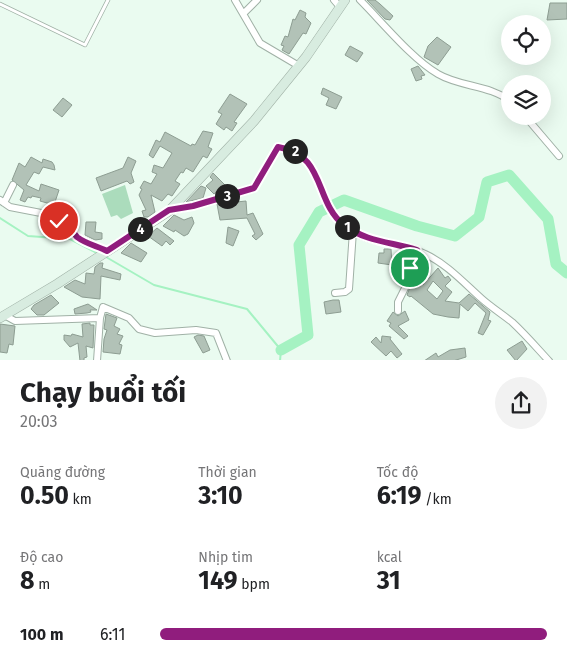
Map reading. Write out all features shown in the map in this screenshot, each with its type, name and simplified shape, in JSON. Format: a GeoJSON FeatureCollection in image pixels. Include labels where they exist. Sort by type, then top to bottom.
{"type":"FeatureCollection","features":[{"type":"Feature","properties":{"kind":"street"},"geometry":{"type":"LineString","coordinates":[[235,0],[260,43],[299,66]]}},
{"type":"Feature","properties":{"kind":"street"},"geometry":{"type":"LineString","coordinates":[[244,13],[257,0]]}},
{"type":"Feature","properties":{"kind":"street"},"geometry":{"type":"LineString","coordinates":[[360,0],[431,69],[452,80],[494,92],[501,96]]}},
{"type":"Feature","properties":{"kind":"street"},"geometry":{"type":"LineString","coordinates":[[3,317],[169,210],[254,122],[299,66],[340,2]]}},
{"type":"Feature","properties":{"kind":"street"},"geometry":{"type":"LineString","coordinates":[[533,125],[559,156]]}},
{"type":"Feature","properties":{"kind":"street"},"geometry":{"type":"LineString","coordinates":[[169,210],[193,206],[254,188],[278,147],[291,149],[306,159],[314,171],[334,214],[343,224],[353,231],[382,243],[417,250],[441,262],[491,307],[512,322],[550,360]]}},
{"type":"Feature","properties":{"kind":"street"},"geometry":{"type":"LineString","coordinates":[[13,185],[2,202],[18,210],[47,216],[70,227],[77,236],[103,253]]}},
{"type":"Feature","properties":{"kind":"street"},"geometry":{"type":"LineString","coordinates":[[334,293],[345,292],[349,289],[353,231]]}},
{"type":"Feature","properties":{"kind":"street"},"geometry":{"type":"LineString","coordinates":[[398,311],[398,302],[408,282],[417,250]]}},
{"type":"Feature","properties":{"kind":"street"},"geometry":{"type":"LineString","coordinates":[[97,360],[100,318],[103,307],[129,318],[139,328],[154,332],[196,330],[216,333],[227,360]]}},
{"type":"Feature","properties":{"kind":"street"},"geometry":{"type":"LineString","coordinates":[[3,317],[15,321],[100,318]]}},
{"type":"Feature","properties":{"kind":"lane"},"geometry":{"type":"LineString","coordinates":[[0,4],[85,45],[108,0]]}},
{"type":"Feature","properties":{"kind":"green space"},"geometry":{"type":"Polygon","coordinates":[[[125,185],[133,213],[121,219],[117,215],[111,217],[102,194],[125,185]]]}},
{"type":"Feature","properties":{"kind":"building"},"geometry":{"type":"Polygon","coordinates":[[[367,0],[375,0],[393,16],[390,20],[385,19],[367,0]]]}},
{"type":"Feature","properties":{"kind":"building"},"geometry":{"type":"Polygon","coordinates":[[[550,3],[567,3],[567,19],[551,20],[551,15],[548,15],[550,3]]]}},
{"type":"Feature","properties":{"kind":"building"},"geometry":{"type":"Polygon","coordinates":[[[300,10],[306,13],[305,17],[311,23],[306,34],[303,33],[289,54],[282,50],[284,46],[281,45],[285,36],[288,37],[293,19],[295,20],[300,10]]]}},
{"type":"Feature","properties":{"kind":"building"},"geometry":{"type":"Polygon","coordinates":[[[437,37],[451,47],[438,65],[424,57],[428,46],[437,37]]]}},
{"type":"Feature","properties":{"kind":"building"},"geometry":{"type":"Polygon","coordinates":[[[350,46],[363,53],[357,62],[345,55],[350,46]]]}},
{"type":"Feature","properties":{"kind":"building"},"geometry":{"type":"Polygon","coordinates":[[[418,66],[425,75],[421,76],[422,79],[416,81],[411,69],[418,66]]]}},
{"type":"Feature","properties":{"kind":"building"},"geometry":{"type":"Polygon","coordinates":[[[323,88],[342,97],[336,109],[326,105],[329,98],[321,94],[323,88]]]}},
{"type":"Feature","properties":{"kind":"building"},"geometry":{"type":"Polygon","coordinates":[[[230,94],[247,104],[234,122],[237,123],[232,131],[226,127],[224,130],[216,124],[222,114],[218,112],[230,94]]]}},
{"type":"Feature","properties":{"kind":"building"},"geometry":{"type":"Polygon","coordinates":[[[63,98],[72,105],[62,117],[53,110],[63,98]]]}},
{"type":"Feature","properties":{"kind":"building"},"geometry":{"type":"Polygon","coordinates":[[[203,131],[213,133],[208,147],[212,149],[207,158],[203,156],[193,172],[186,168],[183,173],[181,172],[175,181],[180,184],[172,196],[168,194],[162,201],[151,195],[155,212],[148,217],[144,217],[142,211],[146,210],[139,195],[142,189],[140,188],[144,181],[151,184],[157,174],[152,172],[154,165],[163,168],[172,153],[160,146],[153,158],[149,155],[156,140],[160,142],[165,132],[191,146],[192,144],[195,145],[203,131]]]}},
{"type":"Feature","properties":{"kind":"building"},"geometry":{"type":"Polygon","coordinates":[[[31,157],[42,163],[43,159],[52,162],[54,165],[55,170],[43,167],[39,174],[34,172],[26,185],[39,191],[41,184],[59,190],[54,205],[40,201],[41,198],[32,196],[31,198],[28,197],[25,202],[20,200],[24,190],[12,180],[19,163],[25,167],[31,157]]]}},
{"type":"Feature","properties":{"kind":"building"},"geometry":{"type":"Polygon","coordinates":[[[128,157],[136,161],[131,173],[134,182],[130,184],[127,181],[101,191],[96,178],[123,168],[128,157]]]}},
{"type":"Feature","properties":{"kind":"building"},"geometry":{"type":"Polygon","coordinates":[[[213,173],[225,185],[214,194],[206,186],[213,180],[210,177],[213,173]]]}},
{"type":"Feature","properties":{"kind":"building"},"geometry":{"type":"Polygon","coordinates":[[[201,186],[206,188],[203,198],[186,202],[201,186]]]}},
{"type":"Feature","properties":{"kind":"building"},"geometry":{"type":"Polygon","coordinates":[[[246,201],[247,215],[253,213],[263,234],[256,240],[252,236],[255,234],[247,218],[220,220],[217,204],[246,201]]]}},
{"type":"Feature","properties":{"kind":"building"},"geometry":{"type":"Polygon","coordinates":[[[174,215],[184,220],[192,217],[194,223],[188,234],[184,236],[175,230],[174,232],[163,226],[174,215]]]}},
{"type":"Feature","properties":{"kind":"building"},"geometry":{"type":"Polygon","coordinates":[[[86,222],[96,222],[95,232],[102,233],[102,239],[95,240],[85,235],[86,222]]]}},
{"type":"Feature","properties":{"kind":"building"},"geometry":{"type":"Polygon","coordinates":[[[228,227],[239,231],[233,246],[226,243],[228,227]]]}},
{"type":"Feature","properties":{"kind":"building"},"geometry":{"type":"Polygon","coordinates":[[[157,228],[174,241],[170,245],[166,241],[162,246],[148,236],[157,228]]]}},
{"type":"Feature","properties":{"kind":"building"},"geometry":{"type":"Polygon","coordinates":[[[131,243],[147,253],[141,262],[121,253],[131,243]]]}},
{"type":"Feature","properties":{"kind":"building"},"geometry":{"type":"Polygon","coordinates":[[[384,249],[391,249],[392,265],[378,263],[379,253],[384,253],[384,249]]]}},
{"type":"Feature","properties":{"kind":"building"},"geometry":{"type":"Polygon","coordinates":[[[103,263],[102,268],[121,274],[120,280],[101,276],[100,299],[82,297],[64,287],[75,280],[85,284],[86,273],[94,274],[95,267],[103,263]]]}},
{"type":"Feature","properties":{"kind":"building"},"geometry":{"type":"Polygon","coordinates":[[[438,268],[445,278],[448,276],[451,280],[445,286],[452,292],[445,301],[459,303],[469,294],[490,312],[488,320],[491,321],[483,335],[478,333],[486,313],[475,303],[468,311],[460,304],[459,318],[433,314],[411,296],[407,295],[417,269],[424,269],[423,285],[438,268]],[[433,281],[427,290],[437,299],[443,291],[433,281]]]}},
{"type":"Feature","properties":{"kind":"building"},"geometry":{"type":"Polygon","coordinates":[[[51,295],[59,303],[44,315],[37,315],[31,309],[34,305],[51,295]]]}},
{"type":"Feature","properties":{"kind":"building"},"geometry":{"type":"Polygon","coordinates":[[[339,300],[341,312],[326,314],[324,302],[339,300]]]}},
{"type":"Feature","properties":{"kind":"building"},"geometry":{"type":"Polygon","coordinates":[[[88,304],[97,310],[75,314],[74,309],[88,304]]]}},
{"type":"Feature","properties":{"kind":"building"},"geometry":{"type":"Polygon","coordinates":[[[405,311],[409,320],[398,326],[408,336],[404,339],[389,326],[391,323],[387,321],[393,312],[398,316],[405,311]]]}},
{"type":"Feature","properties":{"kind":"building"},"geometry":{"type":"Polygon","coordinates":[[[106,314],[117,318],[114,326],[120,329],[117,334],[123,336],[119,344],[122,345],[120,354],[103,352],[107,330],[104,329],[106,314]]]}},
{"type":"Feature","properties":{"kind":"building"},"geometry":{"type":"Polygon","coordinates":[[[90,323],[90,325],[94,325],[93,348],[86,346],[87,357],[84,360],[80,360],[78,343],[70,347],[64,340],[64,335],[71,336],[72,334],[83,337],[82,324],[90,323]]]}},
{"type":"Feature","properties":{"kind":"building"},"geometry":{"type":"Polygon","coordinates":[[[0,324],[15,326],[13,345],[9,344],[7,353],[0,352],[0,324]]]}},
{"type":"Feature","properties":{"kind":"building"},"geometry":{"type":"Polygon","coordinates":[[[198,335],[204,336],[210,350],[203,353],[194,337],[198,335]]]}},
{"type":"Feature","properties":{"kind":"building"},"geometry":{"type":"Polygon","coordinates":[[[382,336],[391,337],[390,339],[402,354],[397,358],[391,351],[386,356],[371,342],[376,337],[381,343],[382,336]]]}},
{"type":"Feature","properties":{"kind":"building"},"geometry":{"type":"Polygon","coordinates":[[[522,341],[527,349],[517,360],[507,350],[522,341]]]}},
{"type":"Feature","properties":{"kind":"building"},"geometry":{"type":"Polygon","coordinates":[[[465,348],[466,357],[456,360],[426,360],[436,353],[438,357],[450,350],[465,348]]]}},
{"type":"Feature","properties":{"kind":"waterway"},"geometry":{"type":"LineString","coordinates":[[281,350],[308,335],[299,245],[319,212],[344,200],[417,226],[455,236],[479,217],[487,182],[509,175],[548,219],[556,264],[567,273]]}},
{"type":"Feature","properties":{"kind":"waterway"},"geometry":{"type":"LineString","coordinates":[[0,218],[28,236],[70,239],[97,253]]}},
{"type":"Feature","properties":{"kind":"waterway"},"geometry":{"type":"LineString","coordinates":[[106,257],[154,285],[247,309],[281,350],[280,360]]}},
{"type":"Feature","properties":{"kind":"route"},"geometry":{"type":"LineString","coordinates":[[59,221],[70,227],[83,240],[107,251],[169,210],[193,206],[254,188],[278,147],[291,149],[306,159],[314,171],[334,214],[343,224],[367,238],[417,250],[410,268]]}}]}
